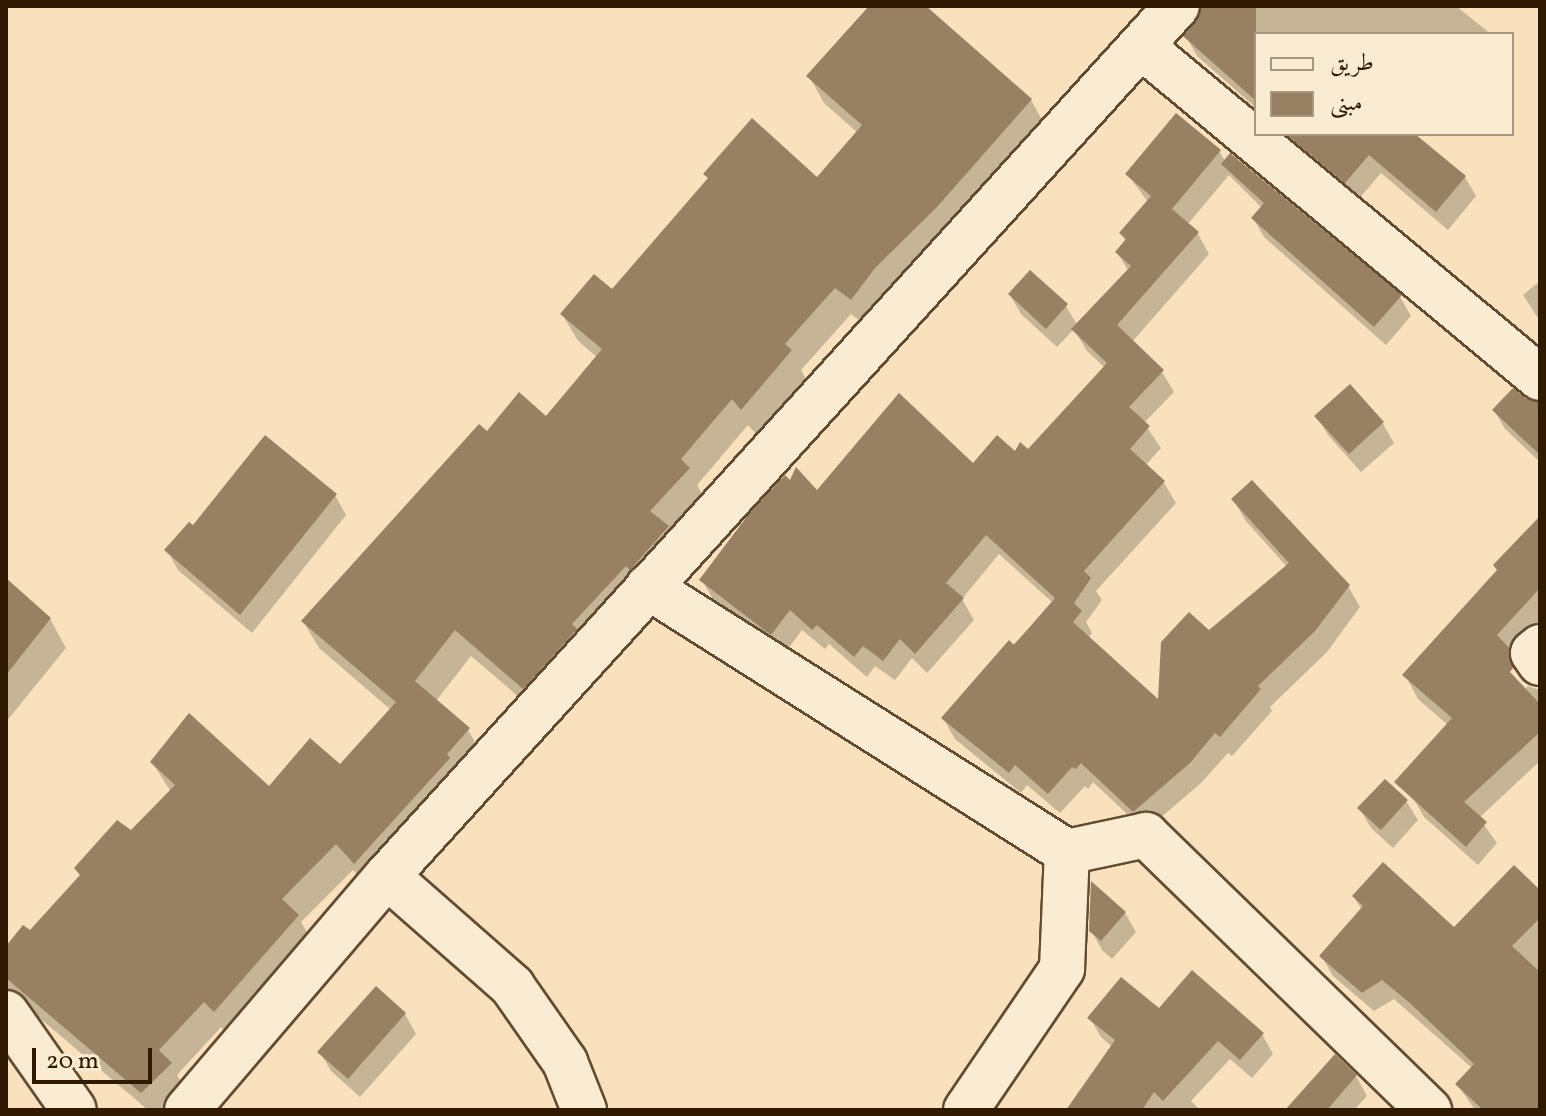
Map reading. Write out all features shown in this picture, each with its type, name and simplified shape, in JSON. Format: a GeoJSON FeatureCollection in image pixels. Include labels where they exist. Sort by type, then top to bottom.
{"type":"FeatureCollection","features":[{"type":"Feature","properties":{"kind":"street"},"geometry":{"type":"LineString","coordinates":[[187,1110],[387,876],[1177,6]]}},
{"type":"Feature","properties":{"kind":"street"},"geometry":{"type":"LineString","coordinates":[[1141,46],[1540,378]]}},
{"type":"Feature","properties":{"kind":"street"},"geometry":{"type":"LineString","coordinates":[[648,587],[1067,852],[1146,835],[1429,1110]]}},
{"type":"Feature","properties":{"kind":"street"},"geometry":{"type":"LineString","coordinates":[[1540,647],[1533,653],[1540,663]]}},
{"type":"Feature","properties":{"kind":"street"},"geometry":{"type":"LineString","coordinates":[[966,1110],[1062,969],[1067,852]]}},
{"type":"Feature","properties":{"kind":"street"},"geometry":{"type":"LineString","coordinates":[[387,876],[512,986],[565,1062],[584,1110]]}},
{"type":"Feature","properties":{"kind":"street"},"geometry":{"type":"LineString","coordinates":[[6,1013],[74,1110]]}},
{"type":"Feature","properties":{"kind":"building"},"geometry":{"type":"Polygon","coordinates":[[[869,6],[926,6],[1032,99],[937,207],[875,268],[851,300],[835,288],[785,344],[792,350],[741,410],[732,399],[681,459],[690,468],[650,511],[669,526],[630,570],[626,566],[572,624],[577,629],[523,689],[455,630],[415,681],[470,728],[447,754],[450,758],[354,864],[336,844],[282,899],[299,915],[214,1012],[204,1002],[159,1050],[172,1063],[141,1093],[6,978],[6,946],[23,925],[30,930],[80,875],[74,868],[117,820],[131,830],[175,785],[150,762],[189,713],[269,786],[310,738],[340,764],[396,702],[301,621],[479,424],[487,431],[519,392],[546,416],[602,349],[560,314],[594,274],[612,289],[708,178],[703,174],[752,118],[817,177],[862,125],[806,76],[869,6]]]}},
{"type":"Feature","properties":{"kind":"building"},"geometry":{"type":"Polygon","coordinates":[[[1201,6],[1256,6],[1254,99],[1183,36],[1196,22],[1201,6]]]}},
{"type":"Feature","properties":{"kind":"building"},"geometry":{"type":"Polygon","coordinates":[[[1176,113],[1221,150],[1172,209],[1199,232],[1117,325],[1164,370],[1129,407],[1150,426],[1130,449],[1165,481],[1084,571],[1091,578],[1074,603],[1082,611],[1073,622],[1158,699],[1161,642],[1189,612],[1209,630],[1289,563],[1231,499],[1252,480],[1350,585],[1315,631],[1258,686],[1261,689],[1220,737],[1215,733],[1190,763],[1133,812],[1081,763],[1076,769],[1072,767],[1048,794],[1015,765],[1009,773],[941,718],[1009,640],[1014,645],[1055,598],[986,535],[946,583],[964,598],[915,654],[900,639],[883,661],[863,646],[854,657],[817,625],[812,630],[790,610],[771,635],[699,580],[748,515],[785,475],[790,480],[796,467],[817,490],[899,393],[973,463],[997,435],[1015,451],[1020,442],[1028,449],[1107,363],[1071,329],[1131,266],[1115,252],[1126,239],[1119,233],[1151,196],[1125,174],[1176,113]]]}},
{"type":"Feature","properties":{"kind":"building"},"geometry":{"type":"Polygon","coordinates":[[[1288,136],[1417,136],[1466,176],[1436,212],[1369,155],[1345,183],[1288,136]]]}},
{"type":"Feature","properties":{"kind":"building"},"geometry":{"type":"Polygon","coordinates":[[[1230,153],[1402,295],[1374,327],[1251,218],[1264,203],[1221,164],[1230,153]]]}},
{"type":"Feature","properties":{"kind":"building"},"geometry":{"type":"Polygon","coordinates":[[[1030,270],[1068,304],[1046,329],[1008,294],[1030,270]]]}},
{"type":"Feature","properties":{"kind":"building"},"geometry":{"type":"Polygon","coordinates":[[[1350,384],[1384,422],[1349,454],[1314,416],[1350,384]]]}},
{"type":"Feature","properties":{"kind":"building"},"geometry":{"type":"Polygon","coordinates":[[[1513,388],[1525,398],[1540,402],[1540,455],[1492,410],[1513,388]]]}},
{"type":"Feature","properties":{"kind":"building"},"geometry":{"type":"Polygon","coordinates":[[[265,435],[337,494],[240,615],[164,550],[189,522],[193,525],[265,435]]]}},
{"type":"Feature","properties":{"kind":"building"},"geometry":{"type":"Polygon","coordinates":[[[1540,516],[1540,588],[1497,635],[1509,648],[1513,668],[1510,672],[1540,704],[1540,732],[1464,802],[1487,822],[1466,847],[1394,782],[1452,718],[1402,675],[1497,570],[1493,565],[1540,516]]]}},
{"type":"Feature","properties":{"kind":"building"},"geometry":{"type":"Polygon","coordinates":[[[6,578],[51,618],[6,675],[6,578]]]}},
{"type":"Feature","properties":{"kind":"building"},"geometry":{"type":"Polygon","coordinates":[[[1385,779],[1408,800],[1381,830],[1357,808],[1385,779]]]}},
{"type":"Feature","properties":{"kind":"building"},"geometry":{"type":"Polygon","coordinates":[[[1383,862],[1454,927],[1514,865],[1540,890],[1540,918],[1512,946],[1540,972],[1540,1110],[1483,1110],[1455,1084],[1474,1064],[1411,1004],[1382,980],[1362,993],[1319,956],[1363,906],[1352,896],[1383,862]]]}},
{"type":"Feature","properties":{"kind":"building"},"geometry":{"type":"Polygon","coordinates":[[[1091,881],[1126,912],[1101,941],[1089,931],[1091,881]]]}},
{"type":"Feature","properties":{"kind":"building"},"geometry":{"type":"Polygon","coordinates":[[[1192,970],[1264,1033],[1240,1060],[1218,1041],[1163,1101],[1154,1092],[1142,1110],[1066,1110],[1115,1040],[1087,1018],[1121,977],[1159,1008],[1192,970]]]}},
{"type":"Feature","properties":{"kind":"building"},"geometry":{"type":"Polygon","coordinates":[[[376,986],[406,1013],[348,1079],[317,1052],[376,986]]]}},
{"type":"Feature","properties":{"kind":"building"},"geometry":{"type":"Polygon","coordinates":[[[1335,1054],[1357,1075],[1327,1110],[1285,1110],[1335,1054]]]}}]}
